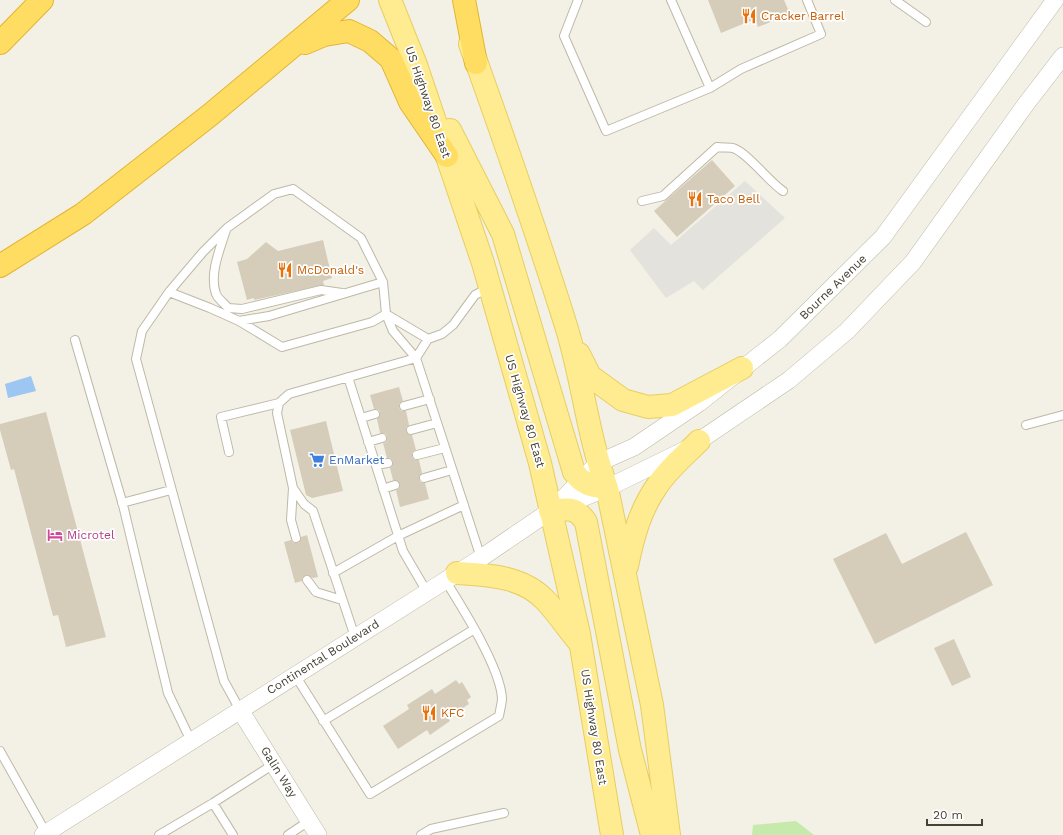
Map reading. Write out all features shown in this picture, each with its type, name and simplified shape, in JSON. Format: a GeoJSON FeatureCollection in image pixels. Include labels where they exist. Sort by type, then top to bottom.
{"type":"FeatureCollection","features":[{"type":"Feature","properties":{"kind":"highway"},"geometry":{"type":"LineString","coordinates":[[0,43],[42,0]]}},
{"type":"Feature","properties":{"kind":"highway"},"geometry":{"type":"LineString","coordinates":[[0,266],[84,214],[291,49],[348,0]]}},
{"type":"Feature","properties":{"kind":"highway"},"geometry":{"type":"LineString","coordinates":[[464,0],[476,63]]}},
{"type":"Feature","properties":{"kind":"highway"},"geometry":{"type":"LineString","coordinates":[[291,49],[324,34],[349,31],[370,41],[391,59],[410,102],[447,156]]}},
{"type":"Feature","properties":{"kind":"main road","name":"US Highway 80 East"},"geometry":{"type":"LineString","coordinates":[[390,0],[416,65],[490,286],[540,463],[581,645],[612,835]]}},
{"type":"Feature","properties":{"kind":"main road"},"geometry":{"type":"LineString","coordinates":[[454,0],[567,331],[598,463],[607,488],[652,705],[669,835]]}},
{"type":"Feature","properties":{"kind":"main road"},"geometry":{"type":"LineString","coordinates":[[416,65],[503,234],[574,472],[580,481],[594,486],[607,488]]}},
{"type":"Feature","properties":{"kind":"main road"},"geometry":{"type":"LineString","coordinates":[[567,331],[590,376],[623,400],[648,408],[672,405],[742,368]]}},
{"type":"Feature","properties":{"kind":"main road"},"geometry":{"type":"LineString","coordinates":[[625,575],[633,534],[657,485],[699,441]]}},
{"type":"Feature","properties":{"kind":"main road"},"geometry":{"type":"LineString","coordinates":[[550,511],[570,509],[579,512],[586,522],[630,750],[652,835]]}},
{"type":"Feature","properties":{"kind":"main road"},"geometry":{"type":"LineString","coordinates":[[451,577],[496,575],[523,583],[546,600],[581,645]]}},
{"type":"Feature","properties":{"kind":"street","name":"Bourne Avenue"},"geometry":{"type":"LineString","coordinates":[[550,511],[598,463],[634,447],[699,403],[780,339],[883,238],[1055,0]]}},
{"type":"Feature","properties":{"kind":"street"},"geometry":{"type":"LineString","coordinates":[[607,488],[687,449],[795,375],[847,331],[913,262],[1021,110],[1063,56]]}},
{"type":"Feature","properties":{"kind":"street","name":"Continental Boulevard"},"geometry":{"type":"LineString","coordinates":[[44,834],[481,558],[550,511],[607,488]]}},
{"type":"Feature","properties":{"kind":"street","name":"Galin Way"},"geometry":{"type":"LineString","coordinates":[[240,710],[314,828]]}},
{"type":"Feature","properties":{"kind":"lane"},"geometry":{"type":"LineString","coordinates":[[578,0],[564,36],[606,131],[710,88],[741,69],[821,34],[807,0]]}},
{"type":"Feature","properties":{"kind":"lane"},"geometry":{"type":"LineString","coordinates":[[671,0],[710,88]]}},
{"type":"Feature","properties":{"kind":"lane"},"geometry":{"type":"LineString","coordinates":[[895,0],[926,22]]}},
{"type":"Feature","properties":{"kind":"lane"},"geometry":{"type":"LineString","coordinates":[[642,201],[663,196],[717,147],[733,148],[750,160],[772,184],[783,191]]}},
{"type":"Feature","properties":{"kind":"lane"},"geometry":{"type":"LineString","coordinates":[[240,710],[224,681],[136,358],[142,331],[169,292],[227,228],[274,194],[294,189],[361,238],[383,282],[386,314],[393,331],[416,358],[481,558]]}},
{"type":"Feature","properties":{"kind":"lane"},"geometry":{"type":"LineString","coordinates":[[227,228],[216,261],[214,285],[217,295],[228,308],[242,309],[320,290],[346,293]]}},
{"type":"Feature","properties":{"kind":"lane"},"geometry":{"type":"LineString","coordinates":[[239,321],[269,316],[383,282]]}},
{"type":"Feature","properties":{"kind":"lane"},"geometry":{"type":"LineString","coordinates":[[229,452],[221,416],[279,403],[289,394],[416,358],[428,339],[442,334],[453,325],[475,296],[490,286]]}},
{"type":"Feature","properties":{"kind":"lane"},"geometry":{"type":"LineString","coordinates":[[169,292],[239,321],[282,347],[372,322],[386,314]]}},
{"type":"Feature","properties":{"kind":"lane"},"geometry":{"type":"LineString","coordinates":[[386,314],[428,339]]}},
{"type":"Feature","properties":{"kind":"lane"},"geometry":{"type":"LineString","coordinates":[[76,340],[122,503],[168,693],[191,741]]}},
{"type":"Feature","properties":{"kind":"lane"},"geometry":{"type":"LineString","coordinates":[[348,377],[403,551],[427,592]]}},
{"type":"Feature","properties":{"kind":"lane"},"geometry":{"type":"LineString","coordinates":[[404,406],[430,399]]}},
{"type":"Feature","properties":{"kind":"lane"},"geometry":{"type":"LineString","coordinates":[[279,403],[278,413],[293,488],[291,520],[296,538]]}},
{"type":"Feature","properties":{"kind":"lane"},"geometry":{"type":"LineString","coordinates":[[361,418],[375,414]]}},
{"type":"Feature","properties":{"kind":"lane"},"geometry":{"type":"LineString","coordinates":[[1026,425],[1063,414]]}},
{"type":"Feature","properties":{"kind":"lane"},"geometry":{"type":"LineString","coordinates":[[411,430],[437,423]]}},
{"type":"Feature","properties":{"kind":"lane"},"geometry":{"type":"LineString","coordinates":[[368,442],[382,438]]}},
{"type":"Feature","properties":{"kind":"lane"},"geometry":{"type":"LineString","coordinates":[[418,455],[446,448]]}},
{"type":"Feature","properties":{"kind":"lane"},"geometry":{"type":"LineString","coordinates":[[376,466],[388,462]]}},
{"type":"Feature","properties":{"kind":"lane"},"geometry":{"type":"LineString","coordinates":[[424,478],[452,470]]}},
{"type":"Feature","properties":{"kind":"lane"},"geometry":{"type":"LineString","coordinates":[[383,489],[395,485]]}},
{"type":"Feature","properties":{"kind":"lane"},"geometry":{"type":"LineString","coordinates":[[293,488],[304,504],[313,511],[355,637]]}},
{"type":"Feature","properties":{"kind":"lane"},"geometry":{"type":"LineString","coordinates":[[122,503],[171,490]]}},
{"type":"Feature","properties":{"kind":"lane"},"geometry":{"type":"LineString","coordinates":[[333,573],[398,536],[464,505]]}},
{"type":"Feature","properties":{"kind":"lane"},"geometry":{"type":"LineString","coordinates":[[295,675],[370,794],[499,716],[502,698],[496,674],[460,604],[451,577]]}},
{"type":"Feature","properties":{"kind":"lane"},"geometry":{"type":"LineString","coordinates":[[307,580],[316,592],[342,600]]}},
{"type":"Feature","properties":{"kind":"lane"},"geometry":{"type":"LineString","coordinates":[[323,721],[473,630]]}},
{"type":"Feature","properties":{"kind":"lane"},"geometry":{"type":"LineString","coordinates":[[0,751],[44,834]]}},
{"type":"Feature","properties":{"kind":"lane"},"geometry":{"type":"LineString","coordinates":[[159,835],[274,764]]}},
{"type":"Feature","properties":{"kind":"lane"},"geometry":{"type":"LineString","coordinates":[[213,802],[233,835]]}},
{"type":"Feature","properties":{"kind":"lane"},"geometry":{"type":"LineString","coordinates":[[421,835],[431,829],[504,813]]}},
{"type":"Feature","properties":{"kind":"lane"},"geometry":{"type":"LineString","coordinates":[[288,835],[314,828]]}},
{"type":"Feature","properties":{"kind":"green space"},"geometry":{"type":"Polygon","coordinates":[[[796,821],[814,835],[752,835],[753,825],[796,821]]]}},
{"type":"Feature","properties":{"kind":"shaded area"},"geometry":{"type":"Polygon","coordinates":[[[745,181],[785,218],[703,290],[694,281],[666,298],[630,250],[654,228],[671,245],[745,181]]]}},
{"type":"Feature","properties":{"kind":"water"},"geometry":{"type":"Polygon","coordinates":[[[31,376],[36,391],[8,398],[5,384],[31,376]]]}},
{"type":"Feature","properties":{"kind":"building","name":"Cracker Barrel"},"geometry":{"type":"Polygon","coordinates":[[[708,0],[784,0],[790,14],[758,27],[755,19],[721,33],[708,0]]]}},
{"type":"Feature","properties":{"kind":"building","name":"Taco Bell"},"geometry":{"type":"Polygon","coordinates":[[[712,160],[735,186],[677,237],[654,211],[712,160]]]}},
{"type":"Feature","properties":{"kind":"building","name":"McDonald's"},"geometry":{"type":"Polygon","coordinates":[[[323,240],[332,278],[323,281],[324,285],[254,300],[254,298],[247,300],[237,262],[247,259],[266,242],[278,251],[323,240]]]}},
{"type":"Feature","properties":{"kind":"building","name":"EnMarket"},"geometry":{"type":"Polygon","coordinates":[[[399,387],[403,401],[399,404],[399,408],[402,411],[406,411],[409,425],[406,428],[406,432],[412,435],[416,450],[412,453],[412,457],[415,460],[419,460],[422,473],[419,479],[420,482],[425,483],[429,499],[400,507],[396,490],[399,488],[400,484],[398,481],[393,480],[390,468],[393,462],[390,458],[387,458],[383,443],[386,442],[387,437],[386,434],[380,433],[377,419],[380,413],[379,410],[374,409],[370,395],[399,387]]]}},
{"type":"Feature","properties":{"kind":"building","name":"Microtel"},"geometry":{"type":"Polygon","coordinates":[[[46,412],[106,637],[66,647],[58,615],[53,616],[14,469],[11,470],[0,430],[0,424],[46,412]]]}},
{"type":"Feature","properties":{"kind":"building","name":"EnMarket"},"geometry":{"type":"Polygon","coordinates":[[[326,421],[343,491],[312,498],[306,495],[290,430],[326,421]]]}},
{"type":"Feature","properties":{"kind":"building"},"geometry":{"type":"Polygon","coordinates":[[[966,532],[993,585],[875,644],[833,559],[886,533],[902,564],[966,532]]]}},
{"type":"Feature","properties":{"kind":"building"},"geometry":{"type":"Polygon","coordinates":[[[307,535],[318,577],[313,578],[306,575],[302,578],[302,581],[295,583],[284,542],[291,540],[294,543],[298,543],[301,537],[307,535]]]}},
{"type":"Feature","properties":{"kind":"building"},"geometry":{"type":"Polygon","coordinates":[[[954,639],[971,677],[952,686],[934,648],[954,639]]]}},
{"type":"Feature","properties":{"kind":"building","name":"KFC"},"geometry":{"type":"Polygon","coordinates":[[[456,680],[459,684],[462,682],[471,697],[467,700],[469,704],[448,718],[450,721],[430,735],[427,730],[398,749],[383,726],[409,709],[407,705],[432,689],[435,694],[456,680]]]}},
{"type":"Feature","properties":{"kind":"place","name":"Cracker Barrel"},"geometry":{"type":"Point","coordinates":[749,16]}},
{"type":"Feature","properties":{"kind":"place","name":"Taco Bell"},"geometry":{"type":"Point","coordinates":[695,199]}},
{"type":"Feature","properties":{"kind":"place","name":"McDonald's"},"geometry":{"type":"Point","coordinates":[285,270]}},
{"type":"Feature","properties":{"kind":"place","name":"EnMarket"},"geometry":{"type":"Point","coordinates":[317,460]}},
{"type":"Feature","properties":{"kind":"place","name":"Microtel"},"geometry":{"type":"Point","coordinates":[55,535]}},
{"type":"Feature","properties":{"kind":"place","name":"KFC"},"geometry":{"type":"Point","coordinates":[429,713]}}]}
